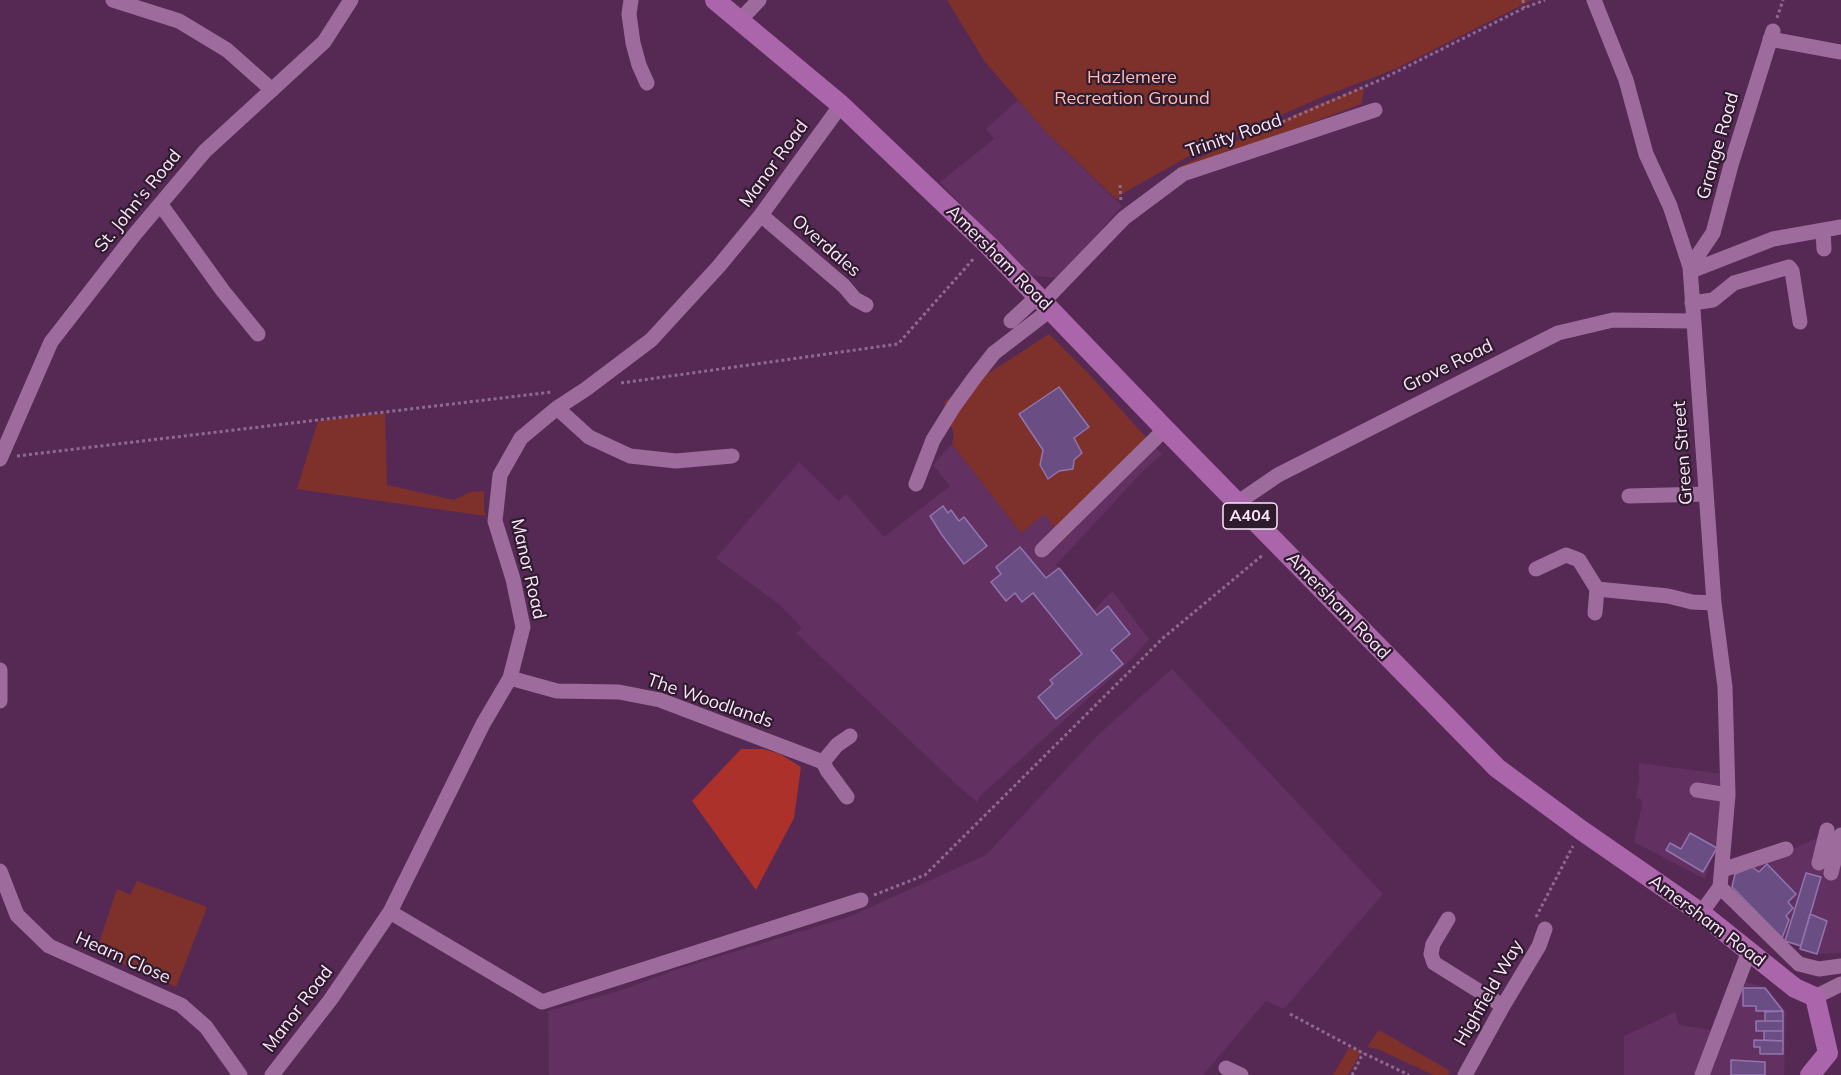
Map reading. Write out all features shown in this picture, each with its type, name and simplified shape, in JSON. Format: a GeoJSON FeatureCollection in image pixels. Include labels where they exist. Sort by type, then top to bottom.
{"type":"FeatureCollection","features":[{"type":"Feature","properties":{"kind":"main road","name":"Amersham Road"},"geometry":{"type":"LineString","coordinates":[[715,0],[841,105],[988,245],[1497,768],[1581,830],[1701,913],[1795,988],[1815,997]]}},
{"type":"Feature","properties":{"kind":"main road"},"geometry":{"type":"LineString","coordinates":[[1810,1075],[1837,1052],[1815,997]]}},
{"type":"Feature","properties":{"kind":"street"},"geometry":{"type":"LineString","coordinates":[[113,0],[179,21],[227,50],[272,90]]}},
{"type":"Feature","properties":{"kind":"street","name":"St. John's Road"},"geometry":{"type":"LineString","coordinates":[[1,457],[51,342],[135,234],[205,151],[324,42],[351,0]]}},
{"type":"Feature","properties":{"kind":"street"},"geometry":{"type":"LineString","coordinates":[[631,0],[629,14],[633,43],[647,83]]}},
{"type":"Feature","properties":{"kind":"street"},"geometry":{"type":"LineString","coordinates":[[740,20],[759,0]]}},
{"type":"Feature","properties":{"kind":"street","name":"Green Street"},"geometry":{"type":"LineString","coordinates":[[1594,0],[1626,80],[1646,154],[1670,206],[1691,269],[1714,603],[1725,687],[1728,795],[1720,886],[1701,913]]}},
{"type":"Feature","properties":{"kind":"street","name":"Grange Road"},"geometry":{"type":"LineString","coordinates":[[1691,269],[1713,233],[1772,35],[1841,52]]}},
{"type":"Feature","properties":{"kind":"street","name":"Manor Road"},"geometry":{"type":"LineString","coordinates":[[272,1075],[332,999],[390,912],[478,734],[510,678],[523,627],[513,579],[495,521],[500,475],[521,438],[557,408],[651,340],[719,266],[761,215],[841,105]]}},
{"type":"Feature","properties":{"kind":"street","name":"Trinity Road"},"geometry":{"type":"LineString","coordinates":[[1043,303],[1123,211],[1183,174],[1375,110]]}},
{"type":"Feature","properties":{"kind":"street"},"geometry":{"type":"LineString","coordinates":[[161,205],[223,291],[258,334]]}},
{"type":"Feature","properties":{"kind":"street","name":"Overdales"},"geometry":{"type":"LineString","coordinates":[[761,215],[844,285],[855,299],[866,304]]}},
{"type":"Feature","properties":{"kind":"street"},"geometry":{"type":"LineString","coordinates":[[1691,269],[1773,239],[1841,227]]}},
{"type":"Feature","properties":{"kind":"street"},"geometry":{"type":"LineString","coordinates":[[1823,230],[1824,249]]}},
{"type":"Feature","properties":{"kind":"street"},"geometry":{"type":"LineString","coordinates":[[1692,303],[1713,300],[1734,283],[1789,267],[1792,271],[1800,322]]}},
{"type":"Feature","properties":{"kind":"street"},"geometry":{"type":"LineString","coordinates":[[1011,321],[1043,303]]}},
{"type":"Feature","properties":{"kind":"street"},"geometry":{"type":"LineString","coordinates":[[916,484],[933,440],[954,406],[994,353],[1043,303]]}},
{"type":"Feature","properties":{"kind":"street","name":"Grove Road"},"geometry":{"type":"LineString","coordinates":[[1237,503],[1285,471],[1558,333],[1613,320],[1693,321]]}},
{"type":"Feature","properties":{"kind":"street"},"geometry":{"type":"LineString","coordinates":[[557,408],[589,437],[630,456],[676,461],[732,456]]}},
{"type":"Feature","properties":{"kind":"street"},"geometry":{"type":"LineString","coordinates":[[1042,550],[1165,429]]}},
{"type":"Feature","properties":{"kind":"street"},"geometry":{"type":"LineString","coordinates":[[1629,496],[1706,494]]}},
{"type":"Feature","properties":{"kind":"street"},"geometry":{"type":"LineString","coordinates":[[1536,569],[1566,555],[1579,560],[1597,589],[1595,613]]}},
{"type":"Feature","properties":{"kind":"street"},"geometry":{"type":"LineString","coordinates":[[1597,589],[1714,603]]}},
{"type":"Feature","properties":{"kind":"street"},"geometry":{"type":"LineString","coordinates":[[0,670],[0,701]]}},
{"type":"Feature","properties":{"kind":"street","name":"The Woodlands"},"geometry":{"type":"LineString","coordinates":[[510,678],[557,691],[619,692],[660,700],[823,762]]}},
{"type":"Feature","properties":{"kind":"street"},"geometry":{"type":"LineString","coordinates":[[847,797],[823,762],[837,746],[850,736]]}},
{"type":"Feature","properties":{"kind":"street"},"geometry":{"type":"LineString","coordinates":[[1697,790],[1728,795]]}},
{"type":"Feature","properties":{"kind":"street"},"geometry":{"type":"LineString","coordinates":[[1825,868],[1833,831]]}},
{"type":"Feature","properties":{"kind":"street"},"geometry":{"type":"LineString","coordinates":[[1722,870],[1786,849]]}},
{"type":"Feature","properties":{"kind":"street","name":"Hearn Close"},"geometry":{"type":"LineString","coordinates":[[0,871],[17,915],[49,946],[181,1005],[206,1027],[240,1075]]}},
{"type":"Feature","properties":{"kind":"street"},"geometry":{"type":"LineString","coordinates":[[1720,886],[1799,964],[1819,969],[1841,966]]}},
{"type":"Feature","properties":{"kind":"street"},"geometry":{"type":"LineString","coordinates":[[390,912],[542,1002],[861,900]]}},
{"type":"Feature","properties":{"kind":"street"},"geometry":{"type":"LineString","coordinates":[[1448,919],[1433,944],[1431,954],[1434,963],[1503,1006]]}},
{"type":"Feature","properties":{"kind":"street","name":"Highfield Way"},"geometry":{"type":"LineString","coordinates":[[1465,1075],[1539,946],[1545,929]]}},
{"type":"Feature","properties":{"kind":"street"},"geometry":{"type":"LineString","coordinates":[[1702,1075],[1749,951]]}},
{"type":"Feature","properties":{"kind":"street"},"geometry":{"type":"LineString","coordinates":[[1815,997],[1841,984]]}},
{"type":"Feature","properties":{"kind":"street"},"geometry":{"type":"LineString","coordinates":[[1226,1068],[1241,1075]]}},
{"type":"Feature","properties":{"kind":"path"},"geometry":{"type":"LineString","coordinates":[[1523,0],[1524,8]]}},
{"type":"Feature","properties":{"kind":"path"},"geometry":{"type":"LineString","coordinates":[[1259,132],[1380,80],[1524,8],[1545,0]]}},
{"type":"Feature","properties":{"kind":"path"},"geometry":{"type":"LineString","coordinates":[[1120,185],[1123,211]]}},
{"type":"Feature","properties":{"kind":"path"},"geometry":{"type":"LineString","coordinates":[[1123,211],[1126,197]]}},
{"type":"Feature","properties":{"kind":"path"},"geometry":{"type":"LineString","coordinates":[[619,383],[898,344],[988,245]]}},
{"type":"Feature","properties":{"kind":"path"},"geometry":{"type":"LineString","coordinates":[[1,457],[586,389]]}},
{"type":"Feature","properties":{"kind":"path"},"geometry":{"type":"LineString","coordinates":[[861,900],[925,875],[1163,638],[1277,544]]}},
{"type":"Feature","properties":{"kind":"path"},"geometry":{"type":"LineString","coordinates":[[1545,929],[1534,920],[1581,830]]}},
{"type":"Feature","properties":{"kind":"path"},"geometry":{"type":"LineString","coordinates":[[1290,1014],[1409,1075]]}},
{"type":"Feature","properties":{"kind":"path"},"geometry":{"type":"LineString","coordinates":[[1352,1075],[1364,1053]]}},
{"type":"Feature","properties":{"kind":"shaded area"},"geometry":{"type":"Polygon","coordinates":[[[1018,100],[1046,132],[1122,206],[1059,278],[1028,275],[940,182],[994,139],[986,129],[1018,100]]]}},
{"type":"Feature","properties":{"kind":"shaded area"},"geometry":{"type":"Polygon","coordinates":[[[1151,443],[1162,454],[1144,470],[1056,565],[1093,611],[1112,591],[1149,639],[1132,659],[980,796],[977,802],[796,633],[802,628],[780,605],[716,558],[799,462],[839,501],[846,494],[884,537],[950,486],[933,465],[952,444],[1021,533],[1045,513],[1151,443]]]}},
{"type":"Feature","properties":{"kind":"shaded area"},"geometry":{"type":"Polygon","coordinates":[[[1172,669],[1383,894],[1284,1009],[1266,1001],[1203,1075],[549,1075],[548,1011],[622,990],[675,970],[851,916],[986,855],[1099,734],[1172,669]]]}},
{"type":"Feature","properties":{"kind":"shaded area"},"geometry":{"type":"Polygon","coordinates":[[[741,749],[763,749],[780,754],[801,767],[794,818],[756,890],[692,801],[741,749]]]}},
{"type":"Feature","properties":{"kind":"shaded area"},"geometry":{"type":"Polygon","coordinates":[[[1639,763],[1722,774],[1718,835],[1705,879],[1634,842],[1642,805],[1641,799],[1636,798],[1640,777],[1639,763]]]}},
{"type":"Feature","properties":{"kind":"shaded area"},"geometry":{"type":"Polygon","coordinates":[[[1820,837],[1841,838],[1841,953],[1817,954],[1785,941],[1732,887],[1735,874],[1820,837]]]}},
{"type":"Feature","properties":{"kind":"shaded area"},"geometry":{"type":"Polygon","coordinates":[[[1746,982],[1767,988],[1786,1012],[1784,1075],[1706,1075],[1746,982]]]}},
{"type":"Feature","properties":{"kind":"shaded area"},"geometry":{"type":"Polygon","coordinates":[[[1675,1012],[1679,1025],[1711,1030],[1694,1075],[1624,1075],[1624,1036],[1675,1012]]]}},
{"type":"Feature","properties":{"kind":"green space","name":"Hazlemere Recreation Ground"},"geometry":{"type":"Polygon","coordinates":[[[947,0],[1532,0],[1395,69],[1322,97],[1191,155],[1116,199],[1046,132],[985,62],[947,0]]]}},
{"type":"Feature","properties":{"kind":"green space"},"geometry":{"type":"Polygon","coordinates":[[[1363,87],[1361,104],[1180,172],[1177,168],[1314,106],[1363,87]]]}},
{"type":"Feature","properties":{"kind":"green space"},"geometry":{"type":"Polygon","coordinates":[[[1049,334],[1088,373],[1151,443],[1063,541],[1045,514],[1021,533],[952,444],[954,435],[944,402],[1049,334]]]}},
{"type":"Feature","properties":{"kind":"green space"},"geometry":{"type":"Polygon","coordinates":[[[385,413],[387,485],[454,500],[470,492],[484,491],[486,516],[297,489],[318,421],[385,413]]]}},
{"type":"Feature","properties":{"kind":"green space"},"geometry":{"type":"Polygon","coordinates":[[[137,881],[207,907],[176,987],[96,952],[117,889],[130,895],[137,881]]]}},
{"type":"Feature","properties":{"kind":"green space"},"geometry":{"type":"Polygon","coordinates":[[[1379,1030],[1450,1071],[1448,1075],[1433,1075],[1378,1049],[1367,1047],[1379,1030]]]}},
{"type":"Feature","properties":{"kind":"green space"},"geometry":{"type":"Polygon","coordinates":[[[1349,1048],[1358,1050],[1360,1054],[1348,1075],[1333,1075],[1349,1048]]]}},
{"type":"Feature","properties":{"kind":"building"},"geometry":{"type":"Polygon","coordinates":[[[1059,387],[1089,427],[1074,438],[1082,453],[1074,460],[1073,469],[1059,471],[1048,479],[1040,465],[1043,450],[1019,414],[1059,387]]]}},
{"type":"Feature","properties":{"kind":"building"},"geometry":{"type":"Polygon","coordinates":[[[943,506],[948,513],[951,510],[959,521],[964,517],[987,546],[964,564],[930,516],[943,506]]]}},
{"type":"Feature","properties":{"kind":"building"},"geometry":{"type":"Polygon","coordinates":[[[1020,547],[1046,578],[1059,568],[1097,615],[1108,606],[1130,634],[1111,650],[1123,664],[1056,719],[1038,697],[1053,684],[1050,680],[1082,654],[1033,593],[1022,602],[1015,593],[1006,601],[991,582],[1001,574],[996,567],[1020,547]]]}},
{"type":"Feature","properties":{"kind":"building"},"geometry":{"type":"Polygon","coordinates":[[[1690,833],[1717,848],[1703,872],[1666,850],[1670,843],[1681,849],[1690,833]]]}},
{"type":"Feature","properties":{"kind":"building"},"geometry":{"type":"Polygon","coordinates":[[[1767,864],[1796,894],[1788,902],[1793,908],[1786,916],[1789,920],[1782,938],[1732,887],[1735,874],[1752,867],[1759,872],[1767,864]]]}},
{"type":"Feature","properties":{"kind":"building"},"geometry":{"type":"Polygon","coordinates":[[[1806,873],[1821,877],[1801,946],[1785,941],[1806,873]]]}},
{"type":"Feature","properties":{"kind":"building"},"geometry":{"type":"Polygon","coordinates":[[[1810,914],[1827,921],[1817,954],[1800,949],[1810,914]]]}},
{"type":"Feature","properties":{"kind":"building"},"geometry":{"type":"Polygon","coordinates":[[[1743,988],[1765,988],[1783,1011],[1756,1011],[1756,1006],[1743,1006],[1743,988]]]}},
{"type":"Feature","properties":{"kind":"building"},"geometry":{"type":"Polygon","coordinates":[[[1783,1011],[1783,1021],[1765,1021],[1765,1012],[1783,1011]]]}},
{"type":"Feature","properties":{"kind":"building"},"geometry":{"type":"Polygon","coordinates":[[[1756,1021],[1783,1021],[1783,1031],[1756,1031],[1756,1021]]]}},
{"type":"Feature","properties":{"kind":"building"},"geometry":{"type":"Polygon","coordinates":[[[1764,1031],[1783,1031],[1783,1041],[1764,1040],[1764,1031]]]}},
{"type":"Feature","properties":{"kind":"building"},"geometry":{"type":"Polygon","coordinates":[[[1754,1040],[1783,1041],[1783,1054],[1760,1054],[1760,1047],[1754,1047],[1754,1040]]]}},
{"type":"Feature","properties":{"kind":"building"},"geometry":{"type":"Polygon","coordinates":[[[1731,1060],[1765,1062],[1765,1075],[1731,1075],[1731,1060]]]}}]}
